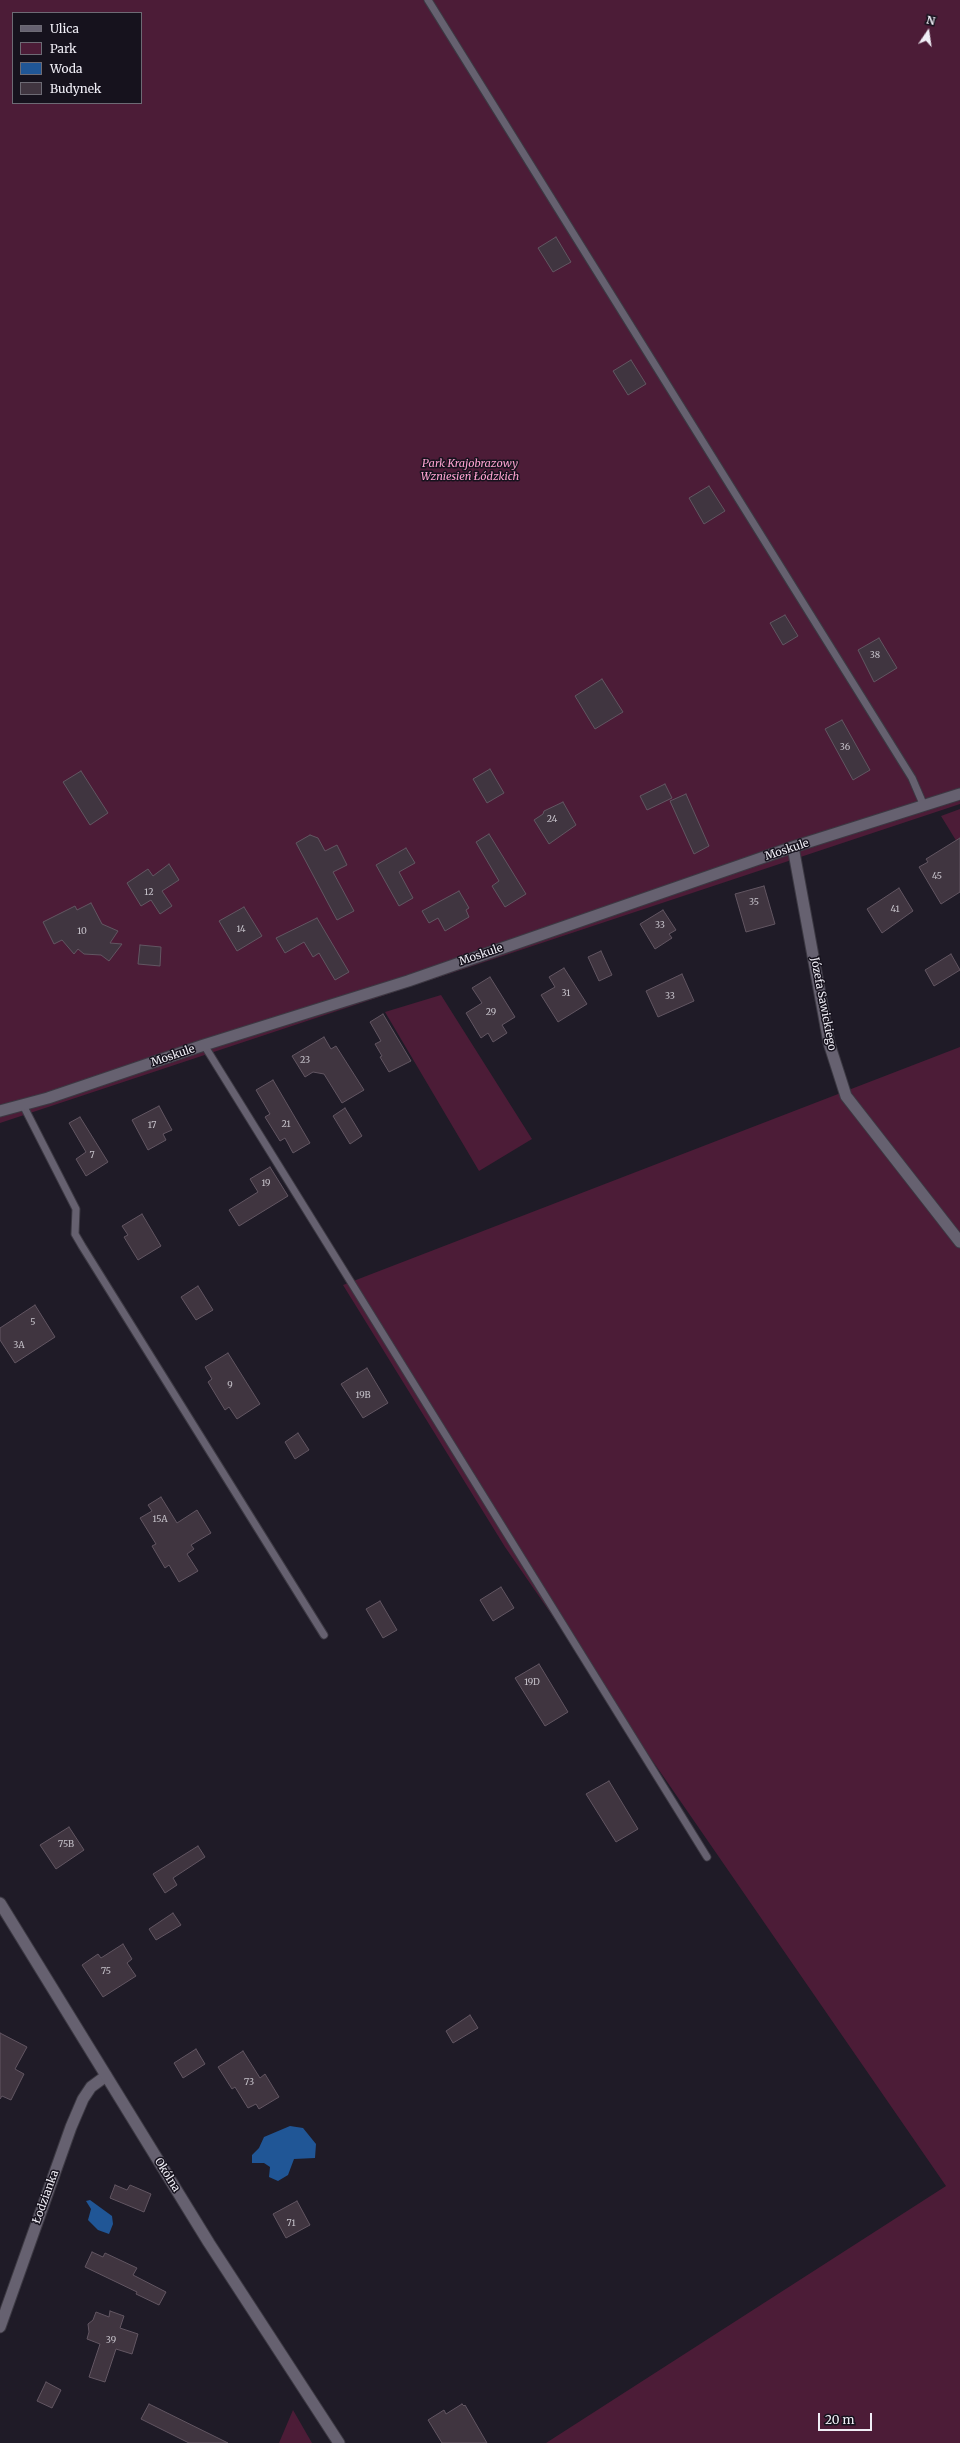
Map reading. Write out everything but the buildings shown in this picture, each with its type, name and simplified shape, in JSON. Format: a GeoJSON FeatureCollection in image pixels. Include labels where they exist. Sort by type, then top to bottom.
{"type":"FeatureCollection","features":[{"type":"Feature","properties":{"kind":"street","name":"Moskule"},"geometry":{"type":"LineString","coordinates":[[0,1111],[23,1105],[204,1045],[408,981],[793,847],[960,794]]}},
{"type":"Feature","properties":{"kind":"street","name":"Józefa Sawickiego"},"geometry":{"type":"LineString","coordinates":[[793,847],[829,1043],[846,1096],[960,1242]]}},
{"type":"Feature","properties":{"kind":"street","name":"Okólna"},"geometry":{"type":"LineString","coordinates":[[0,1903],[209,2243],[339,2443]]}},
{"type":"Feature","properties":{"kind":"street","name":"Łodzianka"},"geometry":{"type":"LineString","coordinates":[[0,2327],[71,2127],[83,2099],[91,2088],[106,2076]]}},
{"type":"Feature","properties":{"kind":"lane"},"geometry":{"type":"LineString","coordinates":[[428,0],[912,778],[924,806]]}},
{"type":"Feature","properties":{"kind":"lane"},"geometry":{"type":"LineString","coordinates":[[204,1045],[707,1857]]}},
{"type":"Feature","properties":{"kind":"lane"},"geometry":{"type":"LineString","coordinates":[[23,1105],[76,1209],[75,1234],[324,1635]]}},
{"type":"Feature","properties":{"kind":"green space","name":"Park Krajobrazowy Wzniesień Łódzkich"},"geometry":{"type":"Polygon","coordinates":[[[0,0],[960,0],[960,804],[0,1123],[0,0]]]}},
{"type":"Feature","properties":{"kind":"green space"},"geometry":{"type":"Polygon","coordinates":[[[960,809],[960,847],[941,816],[960,809]]]}},
{"type":"Feature","properties":{"kind":"green space"},"geometry":{"type":"Polygon","coordinates":[[[441,995],[532,1139],[479,1171],[385,1012],[441,995]]]}},
{"type":"Feature","properties":{"kind":"green space"},"geometry":{"type":"Polygon","coordinates":[[[960,1047],[960,2443],[546,2443],[946,2186],[505,1547],[343,1285],[960,1047]]]}},
{"type":"Feature","properties":{"kind":"green space"},"geometry":{"type":"Polygon","coordinates":[[[293,2410],[312,2443],[279,2443],[293,2410]]]}},
{"type":"Feature","properties":{"kind":"water"},"geometry":{"type":"Polygon","coordinates":[[[290,2126],[303,2128],[316,2144],[315,2158],[294,2159],[288,2175],[278,2181],[269,2177],[270,2167],[264,2163],[252,2163],[252,2155],[259,2148],[264,2137],[290,2126]]]}},
{"type":"Feature","properties":{"kind":"water"},"geometry":{"type":"Polygon","coordinates":[[[90,2200],[112,2216],[113,2224],[109,2234],[98,2230],[88,2220],[91,2209],[86,2201],[90,2200]]]}}]}
